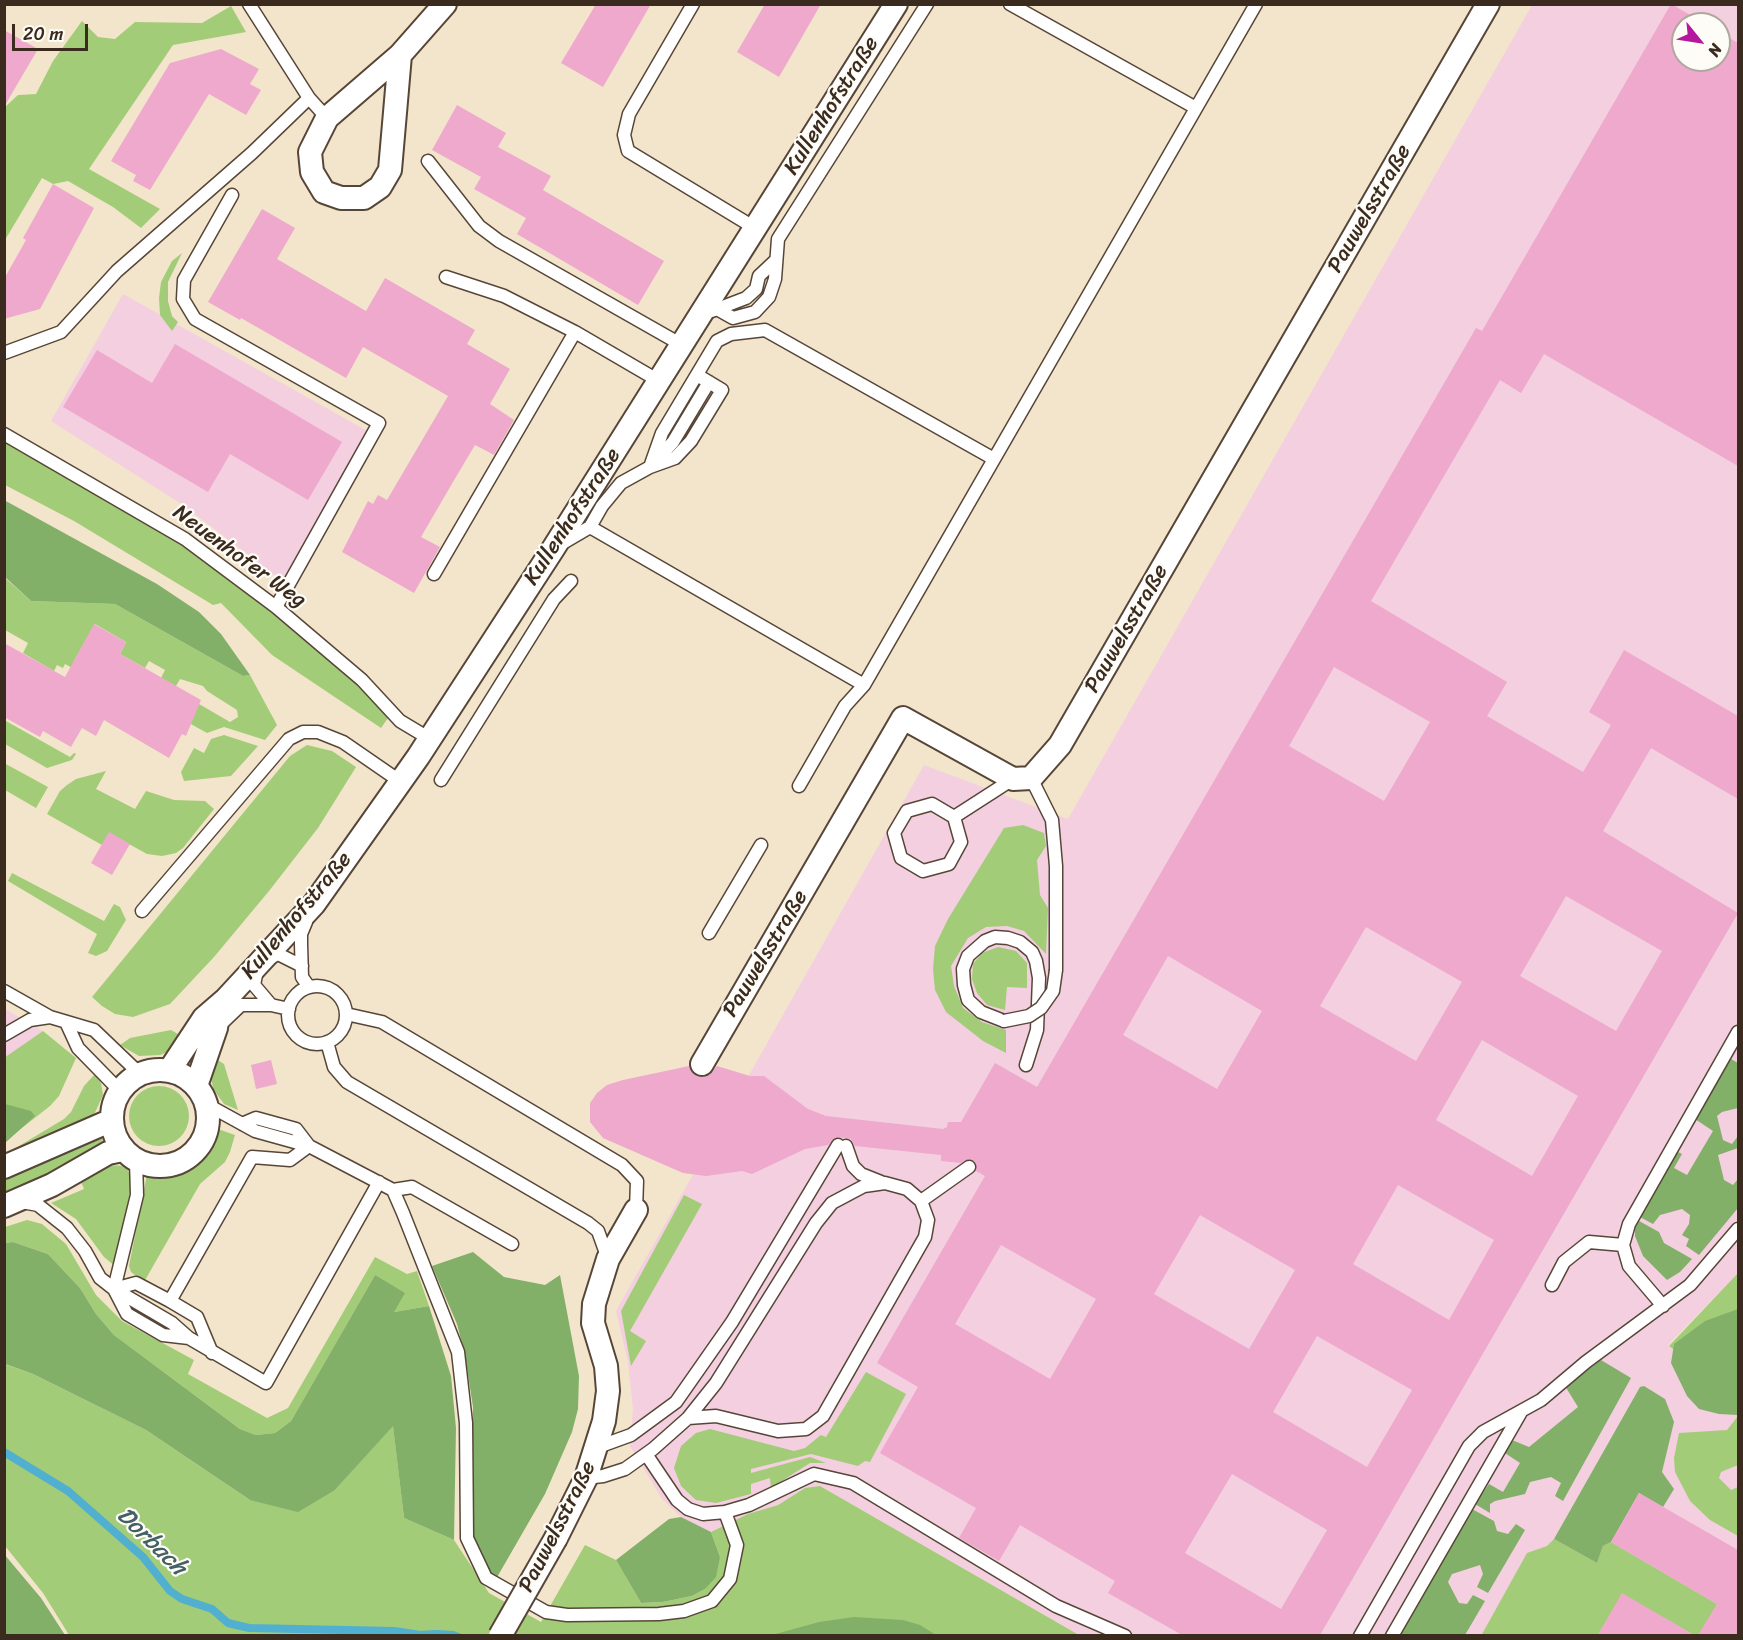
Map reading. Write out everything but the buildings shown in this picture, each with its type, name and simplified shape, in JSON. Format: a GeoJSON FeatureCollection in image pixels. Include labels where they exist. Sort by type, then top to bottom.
{"type":"FeatureCollection","features":[{"type":"Feature","properties":{"kind":"street"},"geometry":{"type":"LineString","coordinates":[[400,55],[390,170],[380,187],[364,198],[341,198],[324,192],[312,172],[310,152],[327,118],[400,55],[445,4]]}},
{"type":"Feature","properties":{"kind":"street","name":"Pauwelsstraße"},"geometry":{"type":"LineString","coordinates":[[702,1064],[903,718],[1022,778],[1060,745],[1488,4]]}},
{"type":"Feature","properties":{"kind":"street","name":"Kullenhofstraße"},"geometry":{"type":"LineString","coordinates":[[11,1203],[52,1185],[84,1164],[108,1153],[129,1155],[159,1166],[183,1161],[196,1150],[204,1137],[208,1121],[201,1095],[217,1017],[258,964],[314,904],[430,739],[682,345],[708,314],[755,228],[890,7]]}},
{"type":"Feature","properties":{"kind":"street","name":"Kullenhofstraße"},"geometry":{"type":"LineString","coordinates":[[169,1071],[204,1018],[217,1017]]}},
{"type":"Feature","properties":{"kind":"street"},"geometry":{"type":"LineString","coordinates":[[129,1155],[115,1136],[112,1120],[114,1105],[120,1091],[140,1074],[154,1070],[169,1071],[184,1076],[201,1095]]}},
{"type":"Feature","properties":{"kind":"street"},"geometry":{"type":"LineString","coordinates":[[4,1167],[112,1120]]}},
{"type":"Feature","properties":{"kind":"street","name":"Pauwelsstraße"},"geometry":{"type":"LineString","coordinates":[[500,1635],[556,1538],[586,1478],[598,1447],[608,1391],[606,1366],[592,1323],[594,1304],[608,1260],[636,1210]]}},
{"type":"Feature","properties":{"kind":"lane"},"geometry":{"type":"LineString","coordinates":[[249,4],[309,98],[327,118]]}},
{"type":"Feature","properties":{"kind":"lane"},"geometry":{"type":"LineString","coordinates":[[693,4],[629,114],[624,135],[628,151],[755,228]]}},
{"type":"Feature","properties":{"kind":"lane"},"geometry":{"type":"LineString","coordinates":[[708,314],[733,318],[755,312],[770,297],[775,279],[778,239],[927,4]]}},
{"type":"Feature","properties":{"kind":"lane"},"geometry":{"type":"LineString","coordinates":[[1010,4],[1196,108]]}},
{"type":"Feature","properties":{"kind":"lane"},"geometry":{"type":"LineString","coordinates":[[799,786],[845,706],[864,685],[1256,4]]}},
{"type":"Feature","properties":{"kind":"lane"},"geometry":{"type":"LineString","coordinates":[[4,353],[61,332],[117,271],[252,153],[309,98]]}},
{"type":"Feature","properties":{"kind":"lane"},"geometry":{"type":"LineString","coordinates":[[428,160],[479,226],[499,242],[682,345]]}},
{"type":"Feature","properties":{"kind":"lane"},"geometry":{"type":"LineString","coordinates":[[232,195],[184,280],[183,299],[195,319],[379,423],[276,607]]}},
{"type":"Feature","properties":{"kind":"lane"},"geometry":{"type":"LineString","coordinates":[[446,278],[504,296],[575,332],[659,381]]}},
{"type":"Feature","properties":{"kind":"lane"},"geometry":{"type":"LineString","coordinates":[[650,467],[662,433],[723,336],[765,330],[994,459]]}},
{"type":"Feature","properties":{"kind":"lane"},"geometry":{"type":"LineString","coordinates":[[434,574],[575,332]]}},
{"type":"Feature","properties":{"kind":"lane"},"geometry":{"type":"LineString","coordinates":[[553,549],[590,527],[602,506],[621,483],[650,467],[675,458],[691,441],[723,390],[697,375]]}},
{"type":"Feature","properties":{"kind":"lane"},"geometry":{"type":"LineString","coordinates":[[650,467],[673,442],[710,382]]}},
{"type":"Feature","properties":{"kind":"lane","name":"Neuenhofer Weg"},"geometry":{"type":"LineString","coordinates":[[4,434],[184,539],[276,607],[345,665],[400,721],[430,739]]}},
{"type":"Feature","properties":{"kind":"lane"},"geometry":{"type":"LineString","coordinates":[[590,527],[864,685]]}},
{"type":"Feature","properties":{"kind":"lane"},"geometry":{"type":"LineString","coordinates":[[441,780],[554,599],[571,581]]}},
{"type":"Feature","properties":{"kind":"lane"},"geometry":{"type":"LineString","coordinates":[[142,911],[289,738],[303,732],[318,732],[343,742],[401,782]]}},
{"type":"Feature","properties":{"kind":"lane"},"geometry":{"type":"LineString","coordinates":[[954,817],[1022,778],[1052,820],[1056,866],[1056,970],[1053,991],[1041,1008],[1029,1016],[1005,1021],[981,1012],[968,1000],[963,969],[968,956],[985,941],[995,937],[1020,942],[1032,952],[1039,978],[1038,1030],[1026,1065]]}},
{"type":"Feature","properties":{"kind":"lane"},"geometry":{"type":"LineString","coordinates":[[932,804],[954,817],[961,842],[949,864],[923,871],[901,858],[894,833],[907,811],[932,804]]}},
{"type":"Feature","properties":{"kind":"lane"},"geometry":{"type":"LineString","coordinates":[[709,933],[761,845]]}},
{"type":"Feature","properties":{"kind":"lane"},"geometry":{"type":"LineString","coordinates":[[309,987],[302,977],[301,934],[314,904]]}},
{"type":"Feature","properties":{"kind":"lane"},"geometry":{"type":"LineString","coordinates":[[271,1005],[254,985],[258,964],[278,954],[302,966]]}},
{"type":"Feature","properties":{"kind":"lane"},"geometry":{"type":"LineString","coordinates":[[317,986],[334,991],[345,1006],[346,1014],[341,1031],[327,1042],[307,1042],[298,1037],[288,1019],[289,1009],[300,992],[309,987],[317,986]]}},
{"type":"Feature","properties":{"kind":"lane"},"geometry":{"type":"LineString","coordinates":[[4,991],[50,1017],[94,1030],[140,1074]]}},
{"type":"Feature","properties":{"kind":"lane"},"geometry":{"type":"LineString","coordinates":[[217,1017],[241,1005],[271,1005],[289,1009]]}},
{"type":"Feature","properties":{"kind":"lane"},"geometry":{"type":"LineString","coordinates":[[346,1014],[382,1022],[621,1164],[637,1181],[636,1210]]}},
{"type":"Feature","properties":{"kind":"lane"},"geometry":{"type":"LineString","coordinates":[[4,1035],[30,1020],[50,1017]]}},
{"type":"Feature","properties":{"kind":"lane"},"geometry":{"type":"LineString","coordinates":[[66,1022],[78,1048],[120,1091]]}},
{"type":"Feature","properties":{"kind":"lane"},"geometry":{"type":"LineString","coordinates":[[1663,1306],[1629,1266],[1623,1245],[1629,1224],[1738,1032]]}},
{"type":"Feature","properties":{"kind":"lane"},"geometry":{"type":"LineString","coordinates":[[327,1042],[334,1067],[347,1082],[588,1222],[598,1231],[608,1260]]}},
{"type":"Feature","properties":{"kind":"lane"},"geometry":{"type":"LineString","coordinates":[[201,1095],[242,1124],[267,1136],[309,1146],[393,1190],[458,1352],[466,1423],[464,1517],[467,1538],[486,1578],[546,1612],[567,1615],[648,1615],[684,1611],[712,1602],[730,1579],[737,1545],[725,1512]]}},
{"type":"Feature","properties":{"kind":"lane"},"geometry":{"type":"LineString","coordinates":[[598,1447],[631,1435],[676,1402],[732,1322],[842,1145],[853,1166],[868,1178],[907,1189],[921,1201],[928,1220],[925,1237],[822,1416],[806,1430],[778,1431],[716,1416],[688,1418]]}},
{"type":"Feature","properties":{"kind":"lane"},"geometry":{"type":"LineString","coordinates":[[170,1301],[252,1157],[291,1160],[309,1146]]}},
{"type":"Feature","properties":{"kind":"lane"},"geometry":{"type":"LineString","coordinates":[[114,1289],[138,1195],[129,1155]]}},
{"type":"Feature","properties":{"kind":"lane"},"geometry":{"type":"LineString","coordinates":[[921,1201],[969,1167]]}},
{"type":"Feature","properties":{"kind":"lane"},"geometry":{"type":"LineString","coordinates":[[11,1203],[38,1205],[67,1228],[85,1251],[100,1278],[114,1289],[172,1323],[212,1353],[266,1383],[379,1182]]}},
{"type":"Feature","properties":{"kind":"lane"},"geometry":{"type":"LineString","coordinates":[[586,1478],[603,1476],[625,1468],[646,1454],[688,1418],[716,1383],[826,1210],[846,1194],[864,1186],[885,1183]]}},
{"type":"Feature","properties":{"kind":"lane"},"geometry":{"type":"LineString","coordinates":[[393,1190],[412,1187],[512,1244]]}},
{"type":"Feature","properties":{"kind":"lane"},"geometry":{"type":"LineString","coordinates":[[1360,1635],[1469,1446],[1483,1432],[1521,1413],[1690,1285],[1738,1229]]}},
{"type":"Feature","properties":{"kind":"lane"},"geometry":{"type":"LineString","coordinates":[[1552,1285],[1564,1262],[1589,1242],[1623,1245]]}},
{"type":"Feature","properties":{"kind":"lane"},"geometry":{"type":"LineString","coordinates":[[114,1289],[136,1283],[197,1317],[212,1353]]}},
{"type":"Feature","properties":{"kind":"lane"},"geometry":{"type":"LineString","coordinates":[[1392,1635],[1521,1413]]}},
{"type":"Feature","properties":{"kind":"lane"},"geometry":{"type":"LineString","coordinates":[[646,1454],[669,1490],[688,1509],[703,1514],[725,1512],[768,1497],[814,1474],[830,1475],[854,1483],[1056,1606],[1125,1635]]}},
{"type":"Feature","properties":{"kind":"shaded area"},"geometry":{"type":"Polygon","coordinates":[[[1532,5],[1738,5],[1738,1273],[1668,1345],[1738,1397],[1738,1635],[1079,1635],[820,1486],[805,1488],[778,1505],[748,1514],[711,1532],[681,1517],[662,1499],[630,1446],[633,1409],[628,1362],[616,1311],[924,765],[1068,819],[1532,5]]]}},
{"type":"Feature","properties":{"kind":"shaded area"},"geometry":{"type":"Polygon","coordinates":[[[123,294],[369,432],[286,584],[183,505],[51,421],[123,294]]]}},
{"type":"Feature","properties":{"kind":"shaded area"},"geometry":{"type":"Polygon","coordinates":[[[5,1009],[43,1031],[5,1058],[5,1009]]]}},
{"type":"Feature","properties":{"kind":"green space"},"geometry":{"type":"Polygon","coordinates":[[[231,6],[246,32],[173,45],[89,169],[160,209],[141,228],[113,207],[68,181],[53,184],[42,178],[5,240],[5,107],[18,95],[36,94],[53,61],[82,21],[98,37],[115,39],[135,22],[202,23],[231,6]]]}},
{"type":"Feature","properties":{"kind":"green space"},"geometry":{"type":"Polygon","coordinates":[[[182,253],[168,282],[168,301],[172,316],[178,322],[172,331],[160,315],[161,282],[172,261],[182,253]]]}},
{"type":"Feature","properties":{"kind":"green space"},"geometry":{"type":"Polygon","coordinates":[[[4,441],[170,537],[264,604],[362,689],[388,718],[381,728],[272,655],[221,603],[213,605],[74,521],[5,485],[4,441]]]}},
{"type":"Feature","properties":{"kind":"green space"},"geometry":{"type":"Polygon","coordinates":[[[4,500],[157,584],[199,612],[221,634],[250,675],[243,676],[115,604],[31,601],[5,577],[4,500]]]}},
{"type":"Feature","properties":{"kind":"green space"},"geometry":{"type":"Polygon","coordinates":[[[4,577],[31,601],[115,604],[243,676],[250,675],[277,725],[265,740],[224,727],[207,733],[189,723],[199,704],[230,722],[238,717],[237,710],[203,686],[180,679],[176,686],[161,678],[165,670],[149,661],[145,668],[120,654],[126,642],[95,624],[74,661],[76,670],[65,664],[63,668],[57,665],[54,671],[23,653],[28,643],[5,630],[4,577]]]}},
{"type":"Feature","properties":{"kind":"green space"},"geometry":{"type":"Polygon","coordinates":[[[6,721],[70,757],[76,754],[72,760],[47,768],[5,744],[6,721]]]}},
{"type":"Feature","properties":{"kind":"green space"},"geometry":{"type":"Polygon","coordinates":[[[224,735],[258,746],[231,776],[184,781],[181,772],[194,748],[204,753],[211,739],[224,735]]]}},
{"type":"Feature","properties":{"kind":"green space"},"geometry":{"type":"Polygon","coordinates":[[[307,745],[332,751],[356,767],[318,828],[269,891],[214,957],[170,1004],[133,1017],[115,1014],[102,1006],[92,997],[290,756],[307,745]]]}},
{"type":"Feature","properties":{"kind":"green space"},"geometry":{"type":"Polygon","coordinates":[[[4,763],[48,787],[36,808],[5,790],[4,763]]]}},
{"type":"Feature","properties":{"kind":"green space"},"geometry":{"type":"Polygon","coordinates":[[[106,771],[96,789],[135,809],[146,791],[174,800],[205,801],[214,809],[183,848],[176,853],[162,856],[147,854],[109,833],[102,845],[47,814],[60,791],[67,785],[76,779],[106,771]]]}},
{"type":"Feature","properties":{"kind":"green space"},"geometry":{"type":"Polygon","coordinates":[[[1023,825],[1044,833],[1046,846],[1037,860],[1040,895],[1048,908],[1046,954],[1024,931],[1007,926],[986,927],[968,938],[951,966],[954,986],[963,1008],[982,1022],[1006,1030],[1006,1053],[983,1041],[946,1012],[935,990],[933,969],[935,946],[948,919],[1004,828],[1023,825]]]}},
{"type":"Feature","properties":{"kind":"green space"},"geometry":{"type":"Polygon","coordinates":[[[12,873],[104,921],[114,904],[120,907],[126,920],[107,951],[96,956],[88,953],[97,934],[8,881],[12,873]]]}},
{"type":"Feature","properties":{"kind":"green space"},"geometry":{"type":"Polygon","coordinates":[[[998,947],[1016,951],[1027,963],[1027,988],[1007,987],[1005,1010],[987,1005],[977,993],[972,979],[973,964],[982,953],[998,947]]]}},
{"type":"Feature","properties":{"kind":"green space"},"geometry":{"type":"Polygon","coordinates":[[[171,1030],[183,1037],[170,1051],[160,1055],[139,1056],[120,1045],[130,1038],[171,1030]]]}},
{"type":"Feature","properties":{"kind":"green space"},"geometry":{"type":"Polygon","coordinates":[[[43,1031],[76,1058],[59,1096],[50,1106],[4,1142],[4,1058],[43,1031]]]}},
{"type":"Feature","properties":{"kind":"green space"},"geometry":{"type":"Polygon","coordinates":[[[216,1059],[224,1064],[238,1110],[224,1104],[214,1090],[210,1076],[216,1059]]]}},
{"type":"Feature","properties":{"kind":"green space"},"geometry":{"type":"Polygon","coordinates":[[[1731,1059],[1738,1063],[1738,1108],[1722,1112],[1717,1116],[1723,1140],[1732,1144],[1738,1136],[1738,1148],[1718,1155],[1724,1180],[1733,1185],[1738,1179],[1738,1208],[1699,1255],[1686,1246],[1689,1239],[1682,1235],[1689,1224],[1690,1215],[1682,1209],[1660,1215],[1653,1224],[1640,1217],[1678,1152],[1682,1154],[1674,1168],[1687,1175],[1713,1131],[1695,1119],[1731,1059]]]}},
{"type":"Feature","properties":{"kind":"green space"},"geometry":{"type":"Polygon","coordinates":[[[95,1074],[101,1083],[103,1095],[93,1117],[4,1155],[64,1119],[71,1112],[84,1086],[95,1074]]]}},
{"type":"Feature","properties":{"kind":"green space"},"geometry":{"type":"Polygon","coordinates":[[[159,1086],[180,1095],[189,1116],[180,1137],[159,1146],[138,1137],[129,1116],[138,1095],[159,1086]]]}},
{"type":"Feature","properties":{"kind":"green space"},"geometry":{"type":"Polygon","coordinates":[[[5,1104],[31,1111],[35,1116],[5,1143],[5,1104]]]}},
{"type":"Feature","properties":{"kind":"green space"},"geometry":{"type":"Polygon","coordinates":[[[218,1129],[235,1135],[230,1152],[225,1162],[200,1184],[144,1282],[131,1272],[129,1266],[147,1174],[169,1177],[190,1169],[207,1155],[218,1129]]]}},
{"type":"Feature","properties":{"kind":"green space"},"geometry":{"type":"Polygon","coordinates":[[[102,1138],[103,1142],[71,1164],[5,1197],[5,1176],[102,1138]]]}},
{"type":"Feature","properties":{"kind":"green space"},"geometry":{"type":"Polygon","coordinates":[[[109,1165],[125,1166],[130,1174],[131,1186],[116,1267],[104,1257],[76,1219],[51,1203],[84,1189],[79,1177],[109,1165]]]}},
{"type":"Feature","properties":{"kind":"green space"},"geometry":{"type":"Polygon","coordinates":[[[684,1195],[702,1204],[630,1331],[646,1341],[631,1366],[621,1311],[684,1195]]]}},
{"type":"Feature","properties":{"kind":"green space"},"geometry":{"type":"Polygon","coordinates":[[[27,1220],[42,1224],[66,1244],[96,1295],[122,1321],[194,1360],[188,1374],[267,1418],[288,1408],[375,1257],[407,1274],[417,1271],[429,1306],[394,1312],[375,1275],[291,1421],[275,1433],[256,1435],[240,1429],[114,1335],[96,1314],[80,1288],[48,1254],[13,1242],[5,1243],[5,1227],[27,1220]]]}},
{"type":"Feature","properties":{"kind":"green space"},"geometry":{"type":"Polygon","coordinates":[[[1639,1221],[1659,1232],[1664,1243],[1692,1259],[1680,1272],[1667,1280],[1643,1256],[1635,1236],[1635,1227],[1639,1221]]]}},
{"type":"Feature","properties":{"kind":"green space"},"geometry":{"type":"Polygon","coordinates":[[[13,1242],[48,1254],[80,1288],[96,1314],[114,1335],[240,1429],[256,1435],[275,1433],[291,1421],[375,1275],[405,1293],[394,1312],[429,1306],[451,1376],[456,1428],[454,1540],[404,1518],[393,1426],[335,1490],[298,1512],[250,1500],[146,1430],[33,1374],[5,1364],[5,1243],[13,1242]]]}},
{"type":"Feature","properties":{"kind":"green space"},"geometry":{"type":"Polygon","coordinates":[[[473,1252],[504,1277],[545,1285],[560,1275],[579,1376],[578,1409],[572,1432],[545,1494],[496,1579],[486,1568],[473,1536],[470,1517],[473,1407],[465,1355],[457,1324],[432,1266],[473,1252]]]}},
{"type":"Feature","properties":{"kind":"green space"},"geometry":{"type":"Polygon","coordinates":[[[1738,1273],[1738,1397],[1669,1346],[1738,1273]]]}},
{"type":"Feature","properties":{"kind":"green space"},"geometry":{"type":"Polygon","coordinates":[[[1738,1309],[1738,1415],[1719,1414],[1699,1409],[1687,1396],[1671,1363],[1674,1344],[1705,1321],[1738,1309]]]}},
{"type":"Feature","properties":{"kind":"green space"},"geometry":{"type":"Polygon","coordinates":[[[1601,1360],[1631,1378],[1563,1501],[1555,1496],[1561,1483],[1551,1477],[1530,1482],[1525,1494],[1495,1501],[1490,1504],[1490,1513],[1475,1504],[1489,1484],[1503,1492],[1520,1463],[1505,1453],[1512,1440],[1529,1447],[1578,1407],[1565,1386],[1601,1360]]]}},
{"type":"Feature","properties":{"kind":"green space"},"geometry":{"type":"Polygon","coordinates":[[[4,1364],[33,1374],[146,1430],[250,1500],[335,1490],[393,1425],[404,1518],[454,1540],[489,1593],[541,1622],[585,1545],[616,1560],[641,1603],[663,1602],[692,1596],[705,1589],[720,1557],[711,1532],[748,1514],[778,1505],[805,1488],[820,1486],[1079,1635],[69,1635],[43,1593],[5,1546],[4,1364]]]}},
{"type":"Feature","properties":{"kind":"green space"},"geometry":{"type":"Polygon","coordinates":[[[866,1372],[906,1394],[870,1462],[865,1461],[858,1466],[811,1454],[751,1469],[751,1473],[810,1457],[826,1463],[810,1463],[771,1488],[770,1478],[751,1484],[751,1494],[716,1503],[696,1500],[681,1486],[674,1468],[681,1446],[696,1433],[710,1429],[794,1451],[805,1448],[821,1435],[826,1437],[866,1372]]]}},
{"type":"Feature","properties":{"kind":"green space"},"geometry":{"type":"Polygon","coordinates":[[[1644,1386],[1665,1399],[1674,1422],[1662,1472],[1674,1489],[1663,1507],[1639,1493],[1611,1542],[1603,1546],[1597,1563],[1554,1539],[1640,1387],[1644,1386]]]}},
{"type":"Feature","properties":{"kind":"green space"},"geometry":{"type":"Polygon","coordinates":[[[1738,1416],[1738,1465],[1721,1472],[1719,1478],[1731,1490],[1738,1487],[1738,1536],[1710,1520],[1690,1501],[1675,1472],[1674,1458],[1679,1433],[1727,1430],[1738,1416]]]}},
{"type":"Feature","properties":{"kind":"green space"},"geometry":{"type":"Polygon","coordinates":[[[1472,1509],[1494,1521],[1497,1531],[1508,1534],[1516,1524],[1525,1530],[1488,1593],[1477,1587],[1483,1574],[1480,1565],[1452,1574],[1448,1582],[1459,1603],[1467,1604],[1473,1595],[1485,1601],[1465,1635],[1399,1635],[1472,1509]]]}},
{"type":"Feature","properties":{"kind":"green space"},"geometry":{"type":"Polygon","coordinates":[[[681,1517],[711,1532],[720,1557],[716,1577],[705,1589],[692,1596],[663,1602],[641,1603],[616,1560],[669,1519],[681,1517]]]}},
{"type":"Feature","properties":{"kind":"green space"},"geometry":{"type":"Polygon","coordinates":[[[1554,1539],[1597,1563],[1603,1546],[1611,1542],[1717,1604],[1712,1613],[1738,1629],[1738,1635],[1694,1635],[1622,1594],[1598,1635],[1481,1636],[1527,1553],[1547,1546],[1554,1539]]]}},
{"type":"Feature","properties":{"kind":"green space"},"geometry":{"type":"Polygon","coordinates":[[[4,1554],[41,1598],[65,1635],[5,1635],[4,1554]]]}},
{"type":"Feature","properties":{"kind":"green space"},"geometry":{"type":"Polygon","coordinates":[[[854,1617],[903,1620],[920,1625],[936,1635],[772,1635],[819,1622],[854,1617]]]}},
{"type":"Feature","properties":{"kind":"water"},"geometry":{"type":"Polygon","coordinates":[[[418,1631],[454,1631],[464,1635],[417,1635],[418,1631]]]}},
{"type":"Feature","properties":{"kind":"waterway","name":"Dorbach"},"geometry":{"type":"LineString","coordinates":[[4,1452],[68,1491],[143,1557],[170,1591],[182,1599],[212,1609],[228,1623],[249,1628],[394,1631],[427,1636]]}}]}
